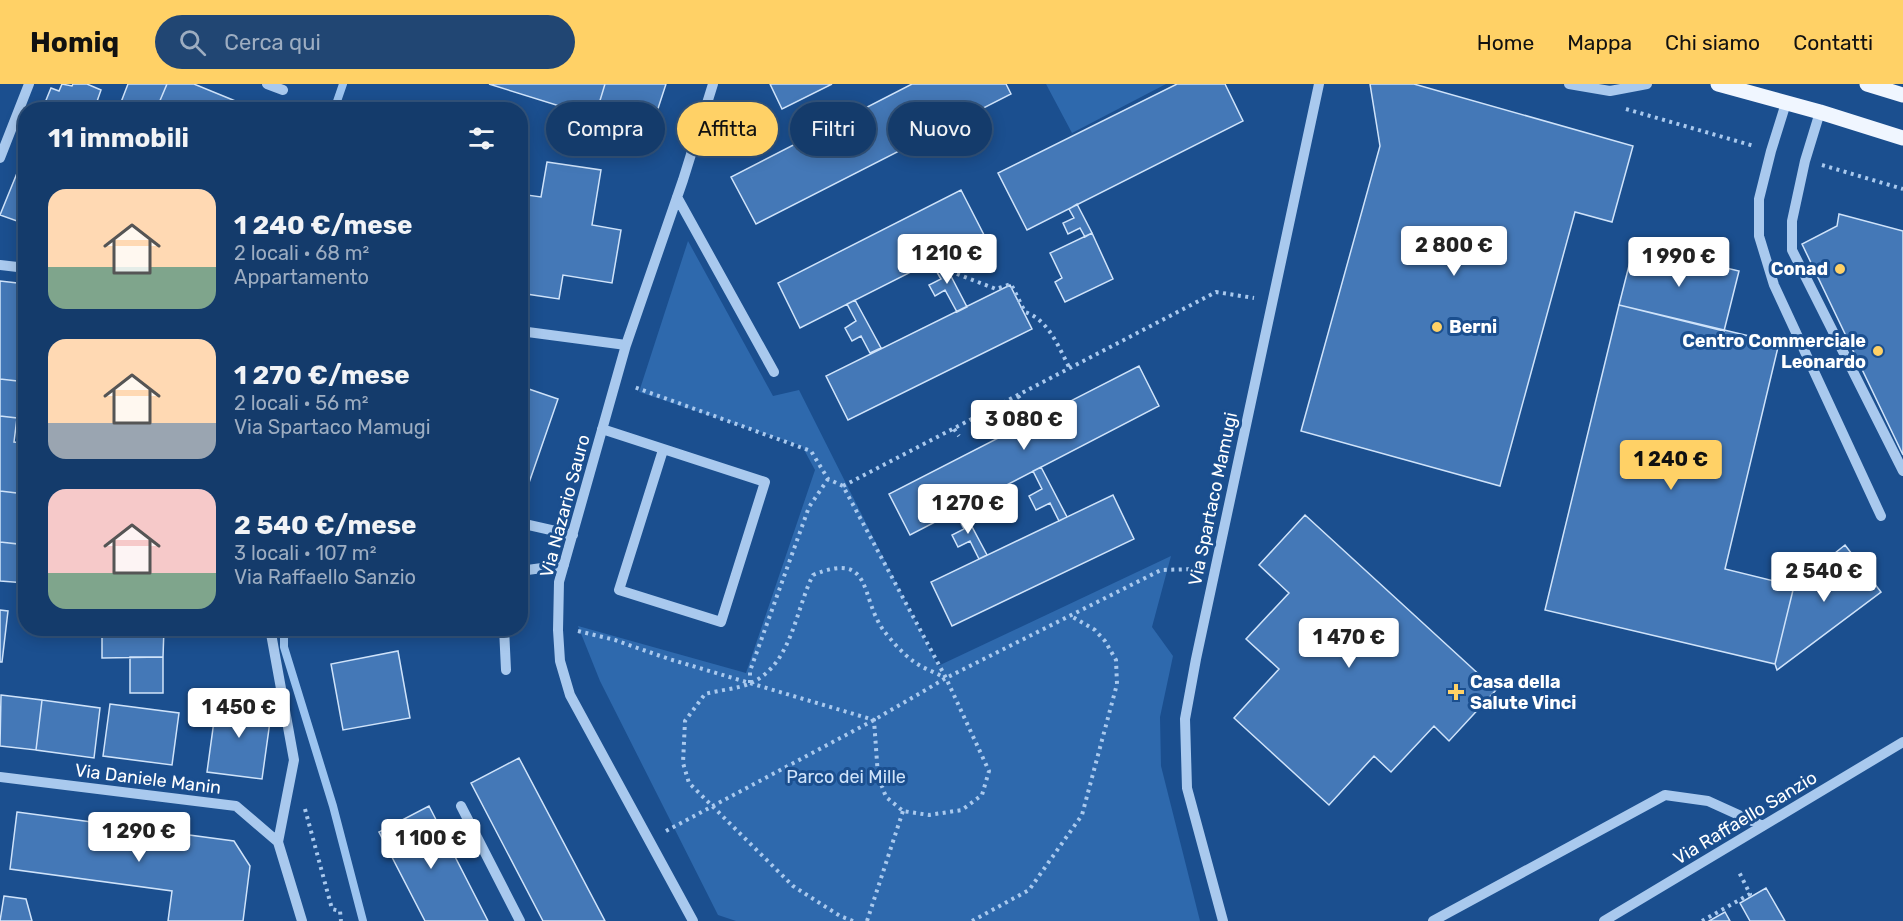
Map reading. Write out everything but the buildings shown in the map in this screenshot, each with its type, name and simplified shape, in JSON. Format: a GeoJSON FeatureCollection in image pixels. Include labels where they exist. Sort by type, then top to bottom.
{"type":"FeatureCollection","features":[{"type":"Feature","properties":{"kind":"main road"},"geometry":{"type":"LineString","coordinates":[[1718,84],[1903,138]]}},
{"type":"Feature","properties":{"kind":"main road"},"geometry":{"type":"LineString","coordinates":[[1867,84],[1903,95]]}},
{"type":"Feature","properties":{"kind":"street"},"geometry":{"type":"LineString","coordinates":[[22,102],[29,84]]}},
{"type":"Feature","properties":{"kind":"street"},"geometry":{"type":"LineString","coordinates":[[267,84],[283,90]]}},
{"type":"Feature","properties":{"kind":"street","name":"Via Nazario Sauro"},"geometry":{"type":"LineString","coordinates":[[693,921],[570,695],[560,661],[559,582],[626,345],[713,84]]}},
{"type":"Feature","properties":{"kind":"street","name":"Via Spartaco Mamugi"},"geometry":{"type":"LineString","coordinates":[[1223,921],[1186,788],[1185,719],[1319,84]]}},
{"type":"Feature","properties":{"kind":"street"},"geometry":{"type":"LineString","coordinates":[[1569,84],[1610,92],[1647,84]]}},
{"type":"Feature","properties":{"kind":"street"},"geometry":{"type":"LineString","coordinates":[[1786,103],[1759,199],[1760,237],[1774,285],[1881,516]]}},
{"type":"Feature","properties":{"kind":"street"},"geometry":{"type":"LineString","coordinates":[[0,158],[18,112]]}},
{"type":"Feature","properties":{"kind":"street"},"geometry":{"type":"LineString","coordinates":[[1820,112],[1805,161],[1792,221],[1792,250],[1903,471]]}},
{"type":"Feature","properties":{"kind":"street"},"geometry":{"type":"LineString","coordinates":[[677,197],[774,372]]}},
{"type":"Feature","properties":{"kind":"street"},"geometry":{"type":"LineString","coordinates":[[0,265],[18,267]]}},
{"type":"Feature","properties":{"kind":"street"},"geometry":{"type":"LineString","coordinates":[[528,332],[626,345]]}},
{"type":"Feature","properties":{"kind":"street"},"geometry":{"type":"LineString","coordinates":[[602,429],[765,482],[721,622],[619,590],[663,450]]}},
{"type":"Feature","properties":{"kind":"street"},"geometry":{"type":"LineString","coordinates":[[528,525],[573,535]]}},
{"type":"Feature","properties":{"kind":"street"},"geometry":{"type":"LineString","coordinates":[[528,570],[564,565]]}},
{"type":"Feature","properties":{"kind":"street"},"geometry":{"type":"LineString","coordinates":[[271,636],[294,760],[278,842],[302,921]]}},
{"type":"Feature","properties":{"kind":"street"},"geometry":{"type":"LineString","coordinates":[[504,636],[506,670]]}},
{"type":"Feature","properties":{"kind":"street","name":"Via Raffaello Sanzio"},"geometry":{"type":"LineString","coordinates":[[1604,921],[1903,742]]}},
{"type":"Feature","properties":{"kind":"street","name":"Via Daniele Manin"},"geometry":{"type":"LineString","coordinates":[[0,777],[237,806],[278,842]]}},
{"type":"Feature","properties":{"kind":"street"},"geometry":{"type":"LineString","coordinates":[[1433,921],[1665,795],[1707,801],[1763,826]]}},
{"type":"Feature","properties":{"kind":"street"},"geometry":{"type":"LineString","coordinates":[[461,806],[520,921]]}},
{"type":"Feature","properties":{"kind":"path"},"geometry":{"type":"LineString","coordinates":[[1618,107],[1771,151]]}},
{"type":"Feature","properties":{"kind":"path"},"geometry":{"type":"LineString","coordinates":[[1805,161],[1903,189]]}},
{"type":"Feature","properties":{"kind":"path"},"geometry":{"type":"LineString","coordinates":[[984,244],[952,261],[952,272],[996,289],[1011,284],[1025,312],[1037,316],[1055,339],[1070,369]]}},
{"type":"Feature","properties":{"kind":"path"},"geometry":{"type":"LineString","coordinates":[[843,486],[1216,292],[1273,301]]}},
{"type":"Feature","properties":{"kind":"path"},"geometry":{"type":"LineString","coordinates":[[616,380],[811,451],[828,479],[843,486],[946,678],[989,771],[982,795],[962,810],[929,815],[903,811],[886,797],[878,776],[874,720]]}},
{"type":"Feature","properties":{"kind":"path"},"geometry":{"type":"LineString","coordinates":[[1018,396],[1023,403]]}},
{"type":"Feature","properties":{"kind":"path"},"geometry":{"type":"LineString","coordinates":[[977,417],[982,425]]}},
{"type":"Feature","properties":{"kind":"path"},"geometry":{"type":"LineString","coordinates":[[954,429],[959,436]]}},
{"type":"Feature","properties":{"kind":"path"},"geometry":{"type":"LineString","coordinates":[[750,683],[750,672],[809,507],[828,479]]}},
{"type":"Feature","properties":{"kind":"path"},"geometry":{"type":"LineString","coordinates":[[853,921],[840,916],[793,886],[689,783],[683,763],[685,721],[705,694],[750,683],[767,672],[785,651],[805,591],[813,575],[832,567],[846,567],[858,574],[883,630],[912,660],[946,678]]}},
{"type":"Feature","properties":{"kind":"path"},"geometry":{"type":"LineString","coordinates":[[649,840],[874,720],[946,678],[1161,570],[1215,569]]}},
{"type":"Feature","properties":{"kind":"path"},"geometry":{"type":"LineString","coordinates":[[972,921],[1029,890],[1082,815],[1117,684],[1116,660],[1105,641],[1095,630],[1070,616]]}},
{"type":"Feature","properties":{"kind":"path"},"geometry":{"type":"LineString","coordinates":[[571,630],[615,640],[874,720]]}},
{"type":"Feature","properties":{"kind":"path"},"geometry":{"type":"LineString","coordinates":[[285,804],[307,809],[332,909],[340,911],[341,921]]}},
{"type":"Feature","properties":{"kind":"path"},"geometry":{"type":"LineString","coordinates":[[867,921],[903,811]]}},
{"type":"Feature","properties":{"kind":"path"},"geometry":{"type":"LineString","coordinates":[[1702,921],[1750,894],[1738,870]]}},
{"type":"Feature","properties":{"kind":"green space"},"geometry":{"type":"Polygon","coordinates":[[[1046,84],[1166,84],[1072,133],[1046,84]]]}},
{"type":"Feature","properties":{"kind":"green space","name":"Parco dei Mille"},"geometry":{"type":"Polygon","coordinates":[[[688,241],[773,396],[799,390],[938,666],[1171,556],[1152,627],[1173,656],[1160,717],[1161,766],[1200,921],[736,921],[718,915],[600,681],[578,626],[746,673],[815,470],[802,446],[639,392],[688,241]]]}},
{"type":"Feature","properties":{"kind":"waterway"},"geometry":{"type":"LineString","coordinates":[[337,102],[343,84]]}},
{"type":"Feature","properties":{"kind":"waterway"},"geometry":{"type":"LineString","coordinates":[[284,636],[284,647],[333,806],[363,921]]}},
{"type":"Feature","properties":{"kind":"place","name":"Conad"},"geometry":{"type":"Point","coordinates":[1840,269]}},
{"type":"Feature","properties":{"kind":"place","name":"Berni"},"geometry":{"type":"Point","coordinates":[1437,327]}},
{"type":"Feature","properties":{"kind":"place","name":"Centro Commerciale Leonardo"},"geometry":{"type":"Point","coordinates":[1878,351]}},
{"type":"Feature","properties":{"kind":"place","name":"Casa della Salute Vinci"},"geometry":{"type":"Point","coordinates":[1456,692]}}]}
